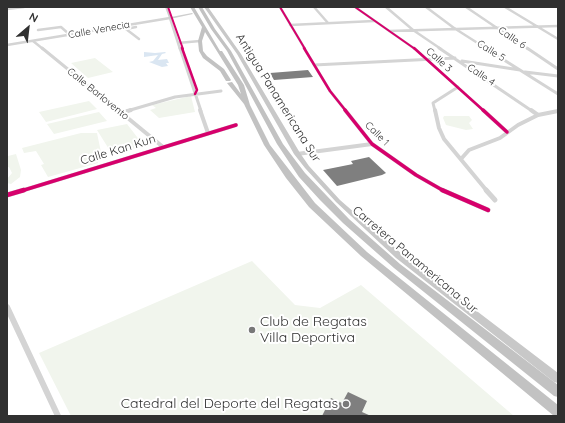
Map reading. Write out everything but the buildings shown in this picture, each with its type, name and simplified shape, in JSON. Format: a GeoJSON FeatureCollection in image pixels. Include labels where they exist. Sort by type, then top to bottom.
{"type":"FeatureCollection","features":[{"type":"Feature","properties":{"kind":"highway"},"geometry":{"type":"LineString","coordinates":[[188,7],[203,27]]}},
{"type":"Feature","properties":{"kind":"highway"},"geometry":{"type":"LineString","coordinates":[[192,7],[203,27],[241,85],[247,105],[267,145],[312,205],[332,225],[390,276],[558,412]]}},
{"type":"Feature","properties":{"kind":"highway","name":"Carretera Panamericana Sur"},"geometry":{"type":"LineString","coordinates":[[200,7],[213,29],[229,51],[286,154],[302,175],[323,198],[396,266],[558,392]]}},
{"type":"Feature","properties":{"kind":"highway"},"geometry":{"type":"LineString","coordinates":[[203,27],[200,41],[201,51],[222,70],[247,105]]}},
{"type":"Feature","properties":{"kind":"main road","name":"Antigua Panamericana Sur"},"geometry":{"type":"LineString","coordinates":[[206,7],[239,54],[297,154],[306,167],[338,201],[371,232],[411,265],[558,379]]}},
{"type":"Feature","properties":{"kind":"street"},"geometry":{"type":"LineString","coordinates":[[7,9],[24,7]]}},
{"type":"Feature","properties":{"kind":"street"},"geometry":{"type":"LineString","coordinates":[[166,7],[208,133]]}},
{"type":"Feature","properties":{"kind":"street","name":"Calle 1"},"geometry":{"type":"LineString","coordinates":[[280,7],[338,103],[372,144],[416,175],[448,193],[488,210]]}},
{"type":"Feature","properties":{"kind":"street"},"geometry":{"type":"LineString","coordinates":[[314,7],[328,23]]}},
{"type":"Feature","properties":{"kind":"street","name":"Calle 3"},"geometry":{"type":"LineString","coordinates":[[355,7],[389,30],[427,59],[507,132]]}},
{"type":"Feature","properties":{"kind":"street","name":"Calle 4"},"geometry":{"type":"LineString","coordinates":[[386,7],[413,30],[538,115]]}},
{"type":"Feature","properties":{"kind":"street","name":"Calle 5"},"geometry":{"type":"LineString","coordinates":[[426,7],[454,28],[558,94]]}},
{"type":"Feature","properties":{"kind":"street","name":"Calle 6"},"geometry":{"type":"LineString","coordinates":[[466,7],[558,69]]}},
{"type":"Feature","properties":{"kind":"street"},"geometry":{"type":"LineString","coordinates":[[505,7],[558,38]]}},
{"type":"Feature","properties":{"kind":"street","name":"Calle Venecia"},"geometry":{"type":"LineString","coordinates":[[7,45],[192,14]]}},
{"type":"Feature","properties":{"kind":"street"},"geometry":{"type":"LineString","coordinates":[[290,25],[375,21]]}},
{"type":"Feature","properties":{"kind":"street"},"geometry":{"type":"LineString","coordinates":[[122,26],[139,38]]}},
{"type":"Feature","properties":{"kind":"street"},"geometry":{"type":"LineString","coordinates":[[389,30],[558,26]]}},
{"type":"Feature","properties":{"kind":"street"},"geometry":{"type":"LineString","coordinates":[[38,30],[61,27],[70,35]]}},
{"type":"Feature","properties":{"kind":"street"},"geometry":{"type":"LineString","coordinates":[[126,29],[136,27]]}},
{"type":"Feature","properties":{"kind":"street","name":"Calle Barlovento"},"geometry":{"type":"LineString","coordinates":[[33,41],[162,147]]}},
{"type":"Feature","properties":{"kind":"street"},"geometry":{"type":"LineString","coordinates":[[178,43],[200,41]]}},
{"type":"Feature","properties":{"kind":"street"},"geometry":{"type":"LineString","coordinates":[[314,65],[455,58]]}},
{"type":"Feature","properties":{"kind":"street"},"geometry":{"type":"LineString","coordinates":[[459,61],[558,76]]}},
{"type":"Feature","properties":{"kind":"street"},"geometry":{"type":"LineString","coordinates":[[458,87],[433,103],[439,128],[444,139],[495,200]]}},
{"type":"Feature","properties":{"kind":"street"},"geometry":{"type":"LineString","coordinates":[[120,112],[175,97],[221,91]]}},
{"type":"Feature","properties":{"kind":"street"},"geometry":{"type":"LineString","coordinates":[[461,159],[468,150],[500,138],[507,132],[538,115],[558,111]]}},
{"type":"Feature","properties":{"kind":"street","name":"Calle Kan Kun"},"geometry":{"type":"LineString","coordinates":[[7,195],[208,133],[236,126]]}},
{"type":"Feature","properties":{"kind":"street"},"geometry":{"type":"LineString","coordinates":[[297,154],[372,144]]}},
{"type":"Feature","properties":{"kind":"street"},"geometry":{"type":"LineString","coordinates":[[7,307],[58,416]]}},
{"type":"Feature","properties":{"kind":"shaded area"},"geometry":{"type":"Polygon","coordinates":[[[144,52],[165,52],[166,53],[162,54],[158,60],[167,59],[169,63],[166,63],[168,66],[162,67],[149,62],[153,61],[158,55],[144,57],[144,52]]]}},
{"type":"Feature","properties":{"kind":"shaded area"},"geometry":{"type":"Polygon","coordinates":[[[95,58],[113,72],[88,78],[71,63],[95,58]]]}},
{"type":"Feature","properties":{"kind":"shaded area"},"geometry":{"type":"Polygon","coordinates":[[[191,96],[195,112],[159,118],[150,110],[156,108],[152,105],[191,96]]]}},
{"type":"Feature","properties":{"kind":"shaded area"},"geometry":{"type":"Polygon","coordinates":[[[89,101],[97,109],[46,122],[39,112],[89,101]]]}},
{"type":"Feature","properties":{"kind":"shaded area"},"geometry":{"type":"Polygon","coordinates":[[[99,112],[107,121],[54,134],[47,124],[99,112]]]}},
{"type":"Feature","properties":{"kind":"shaded area"},"geometry":{"type":"Polygon","coordinates":[[[444,116],[469,116],[472,120],[469,123],[473,129],[466,130],[446,125],[443,118],[444,116]]]}},
{"type":"Feature","properties":{"kind":"shaded area"},"geometry":{"type":"Polygon","coordinates":[[[127,124],[144,146],[112,154],[97,130],[127,124]]]}},
{"type":"Feature","properties":{"kind":"shaded area"},"geometry":{"type":"Polygon","coordinates":[[[81,133],[97,133],[102,157],[97,159],[98,163],[48,177],[41,165],[44,164],[36,151],[24,153],[22,148],[81,133]]]}},
{"type":"Feature","properties":{"kind":"shaded area"},"geometry":{"type":"Polygon","coordinates":[[[16,154],[21,170],[20,177],[11,184],[7,183],[7,179],[12,173],[9,167],[7,167],[8,156],[16,154]]]}},
{"type":"Feature","properties":{"kind":"shaded area","name":"Club de Regatas Villa Deportiva"},"geometry":{"type":"Polygon","coordinates":[[[252,261],[295,305],[320,308],[361,285],[514,416],[71,416],[39,353],[252,261]]]}},
{"type":"Feature","properties":{"kind":"cycle path"},"geometry":{"type":"LineString","coordinates":[[168,7],[197,90],[195,94]]}},
{"type":"Feature","properties":{"kind":"cycle path"},"geometry":{"type":"LineString","coordinates":[[280,7],[330,91],[372,144],[416,175],[448,193],[488,210]]}},
{"type":"Feature","properties":{"kind":"cycle path"},"geometry":{"type":"LineString","coordinates":[[355,7],[415,49],[507,132]]}},
{"type":"Feature","properties":{"kind":"cycle path"},"geometry":{"type":"LineString","coordinates":[[7,195],[236,125]]}},
{"type":"Feature","properties":{"kind":"place","name":"Club de Regatas Villa Deportiva"},"geometry":{"type":"Point","coordinates":[252,330]}},
{"type":"Feature","properties":{"kind":"place","name":"Catedral del Deporte del Regatas"},"geometry":{"type":"Point","coordinates":[346,404]}}]}
